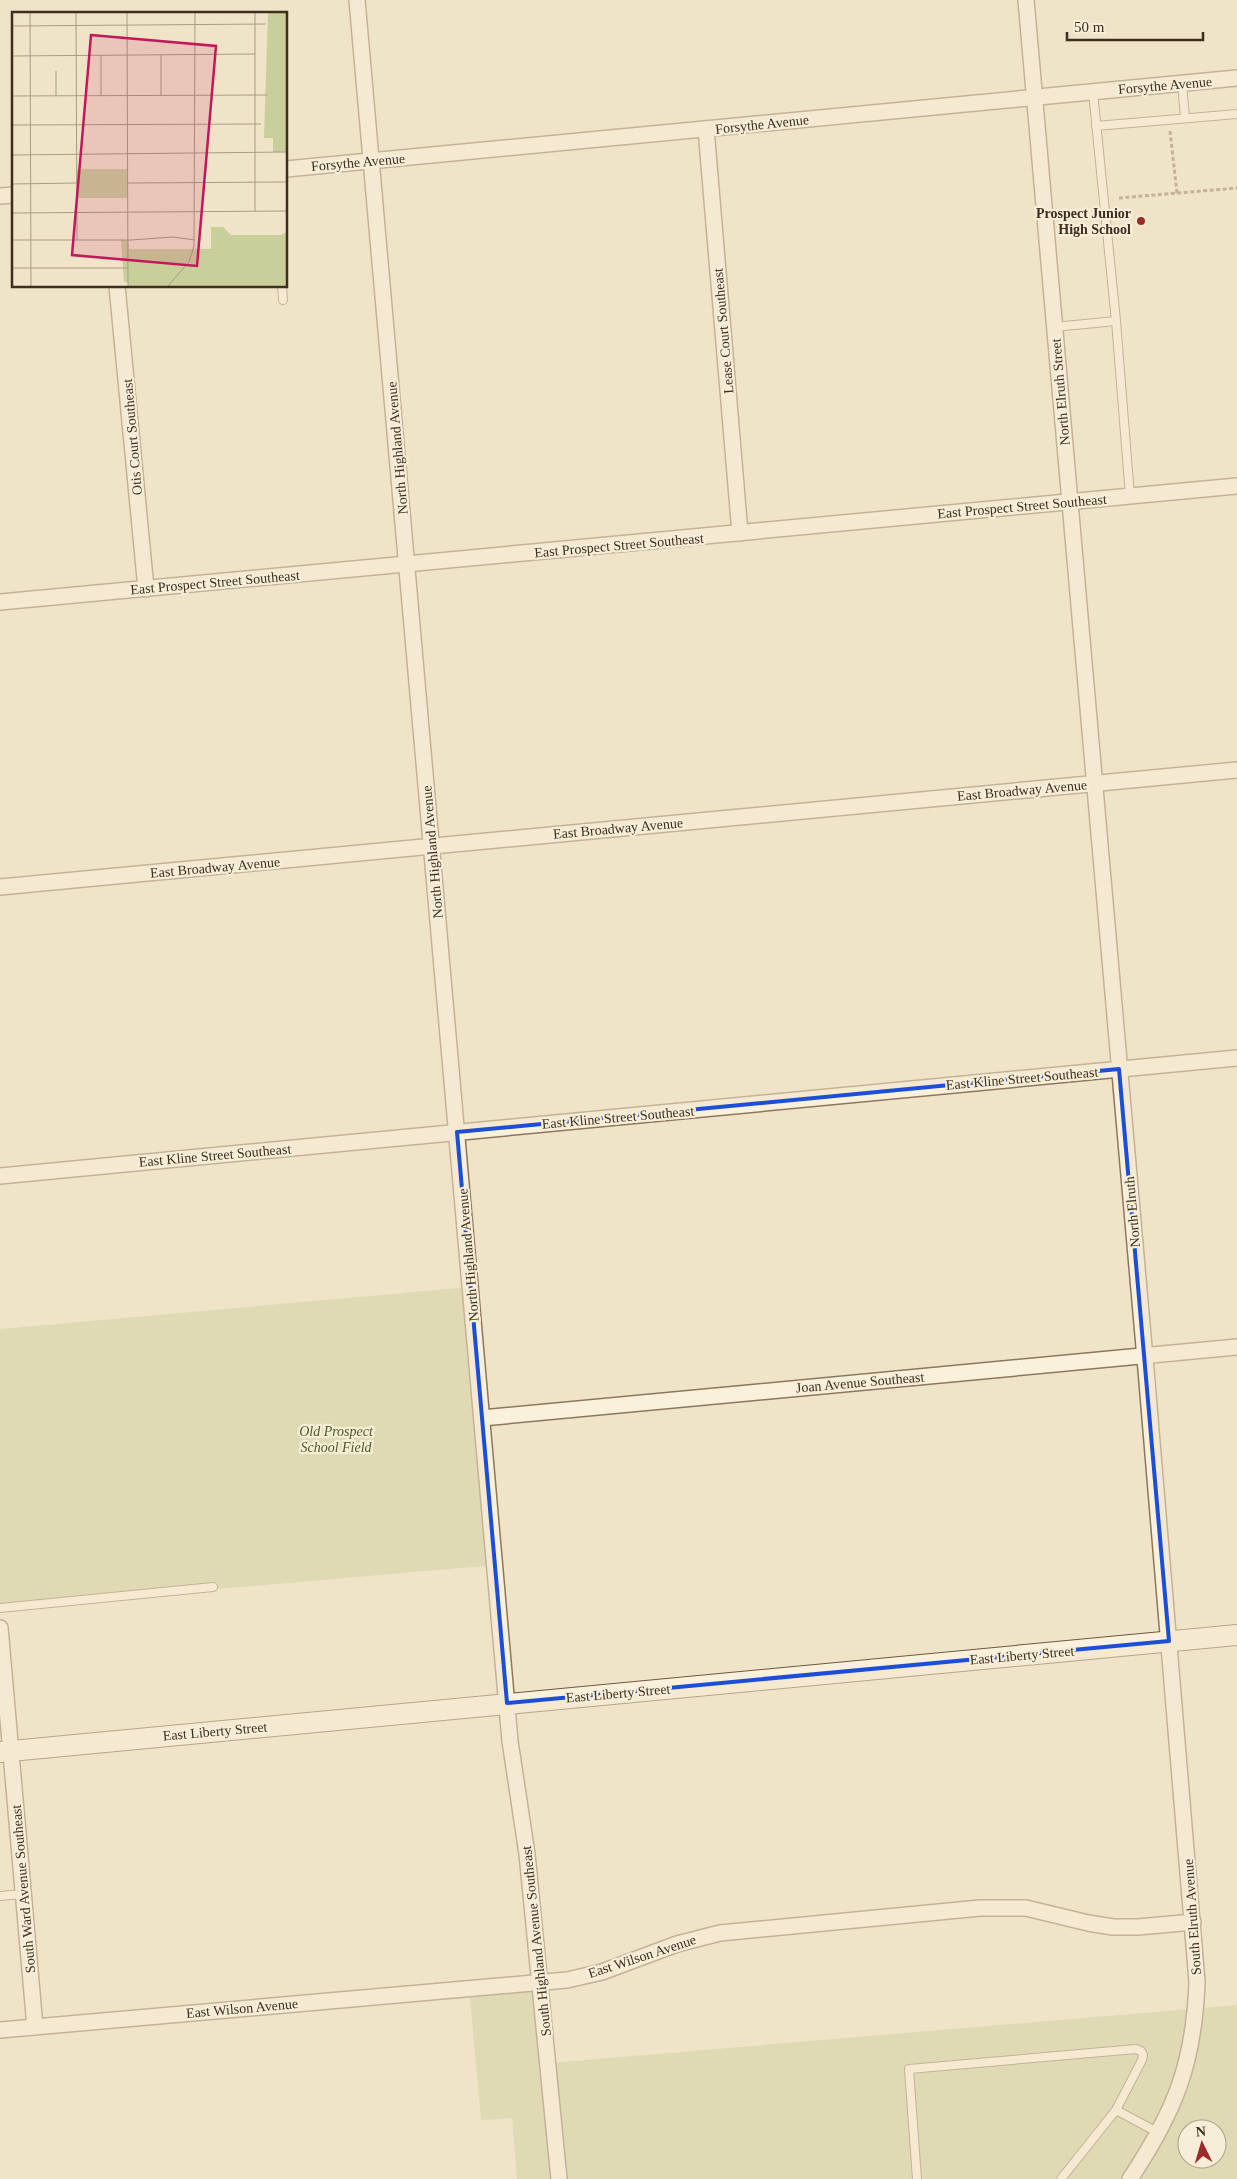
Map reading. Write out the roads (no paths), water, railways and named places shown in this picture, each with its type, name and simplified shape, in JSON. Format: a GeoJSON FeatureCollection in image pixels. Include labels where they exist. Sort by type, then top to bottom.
{"type":"FeatureCollection","features":[{"type":"Feature","properties":{"kind":"street","name":"North Highland Avenue"},"geometry":{"type":"LineString","coordinates":[[357,0],[507,1703]]}},
{"type":"Feature","properties":{"kind":"street","name":"North Elruth Street"},"geometry":{"type":"LineString","coordinates":[[1026,0],[1094,783]]}},
{"type":"Feature","properties":{"kind":"street","name":"Forsythe Avenue"},"geometry":{"type":"LineString","coordinates":[[288,169],[1237,78]]}},
{"type":"Feature","properties":{"kind":"street","name":"Lease Court Southeast"},"geometry":{"type":"LineString","coordinates":[[706,129],[740,533]]}},
{"type":"Feature","properties":{"kind":"street","name":"Otis Court Southeast"},"geometry":{"type":"LineString","coordinates":[[117,288],[146,589]]}},
{"type":"Feature","properties":{"kind":"street","name":"East Prospect Street Southeast"},"geometry":{"type":"LineString","coordinates":[[0,602],[1237,486]]}},
{"type":"Feature","properties":{"kind":"street","name":"East Broadway Avenue"},"geometry":{"type":"LineString","coordinates":[[0,887],[1237,770]]}},
{"type":"Feature","properties":{"kind":"street","name":"North Elruth"},"geometry":{"type":"LineString","coordinates":[[1094,783],[1169,1641]]}},
{"type":"Feature","properties":{"kind":"street","name":"East Kline Street Southeast"},"geometry":{"type":"LineString","coordinates":[[0,1176],[1237,1058]]}},
{"type":"Feature","properties":{"kind":"street","name":"Joan Avenue Southeast"},"geometry":{"type":"LineString","coordinates":[[482,1418],[1237,1347]]}},
{"type":"Feature","properties":{"kind":"street","name":"South Ward Avenue Southeast"},"geometry":{"type":"LineString","coordinates":[[0,1628],[5,1751],[23,1894],[35,2027]]}},
{"type":"Feature","properties":{"kind":"street","name":"East Liberty Street"},"geometry":{"type":"LineString","coordinates":[[5,1751],[1237,1635]]}},
{"type":"Feature","properties":{"kind":"street","name":"South Elruth Avenue"},"geometry":{"type":"LineString","coordinates":[[1130,2179],[1159,2133],[1175,2100],[1189,2058],[1196,2017],[1197,1982],[1193,1922],[1169,1641]]}},
{"type":"Feature","properties":{"kind":"street","name":"South Highland Avenue Southeast"},"geometry":{"type":"LineString","coordinates":[[507,1703],[510,1741],[527,1854],[541,1982],[559,2179]]}},
{"type":"Feature","properties":{"kind":"street","name":"East Wilson Avenue"},"geometry":{"type":"LineString","coordinates":[[0,2030],[567,1980],[602,1972],[677,1944],[720,1933],[1001,1906],[1026,1908],[1113,1927],[1138,1927],[1193,1922]]}},
{"type":"Feature","properties":{"kind":"lane"},"geometry":{"type":"LineString","coordinates":[[1182,83],[1185,118]]}},
{"type":"Feature","properties":{"kind":"lane"},"geometry":{"type":"LineString","coordinates":[[1093,92],[1116,321],[1130,496]]}},
{"type":"Feature","properties":{"kind":"lane"},"geometry":{"type":"LineString","coordinates":[[1096,126],[1237,114]]}},
{"type":"Feature","properties":{"kind":"lane"},"geometry":{"type":"LineString","coordinates":[[282,288],[283,300]]}},
{"type":"Feature","properties":{"kind":"lane"},"geometry":{"type":"LineString","coordinates":[[1054,327],[1116,321]]}},
{"type":"Feature","properties":{"kind":"lane"},"geometry":{"type":"LineString","coordinates":[[0,1608],[213,1587]]}},
{"type":"Feature","properties":{"kind":"lane"},"geometry":{"type":"LineString","coordinates":[[0,1896],[23,1894]]}},
{"type":"Feature","properties":{"kind":"lane"},"geometry":{"type":"LineString","coordinates":[[917,2179],[908,2069],[1128,2049],[1141,2051],[1143,2055],[1142,2060],[1116,2110],[1061,2179]]}},
{"type":"Feature","properties":{"kind":"lane"},"geometry":{"type":"LineString","coordinates":[[1116,2110],[1159,2133]]}},
{"type":"Feature","properties":{"kind":"place","name":"Prospect Junior High School"},"geometry":{"type":"Point","coordinates":[1141,221]}},
{"type":"Feature","properties":{"kind":"park label","name":"Old Prospect School Field"},"geometry":{"type":"Point","coordinates":[336,1439]}}]}
